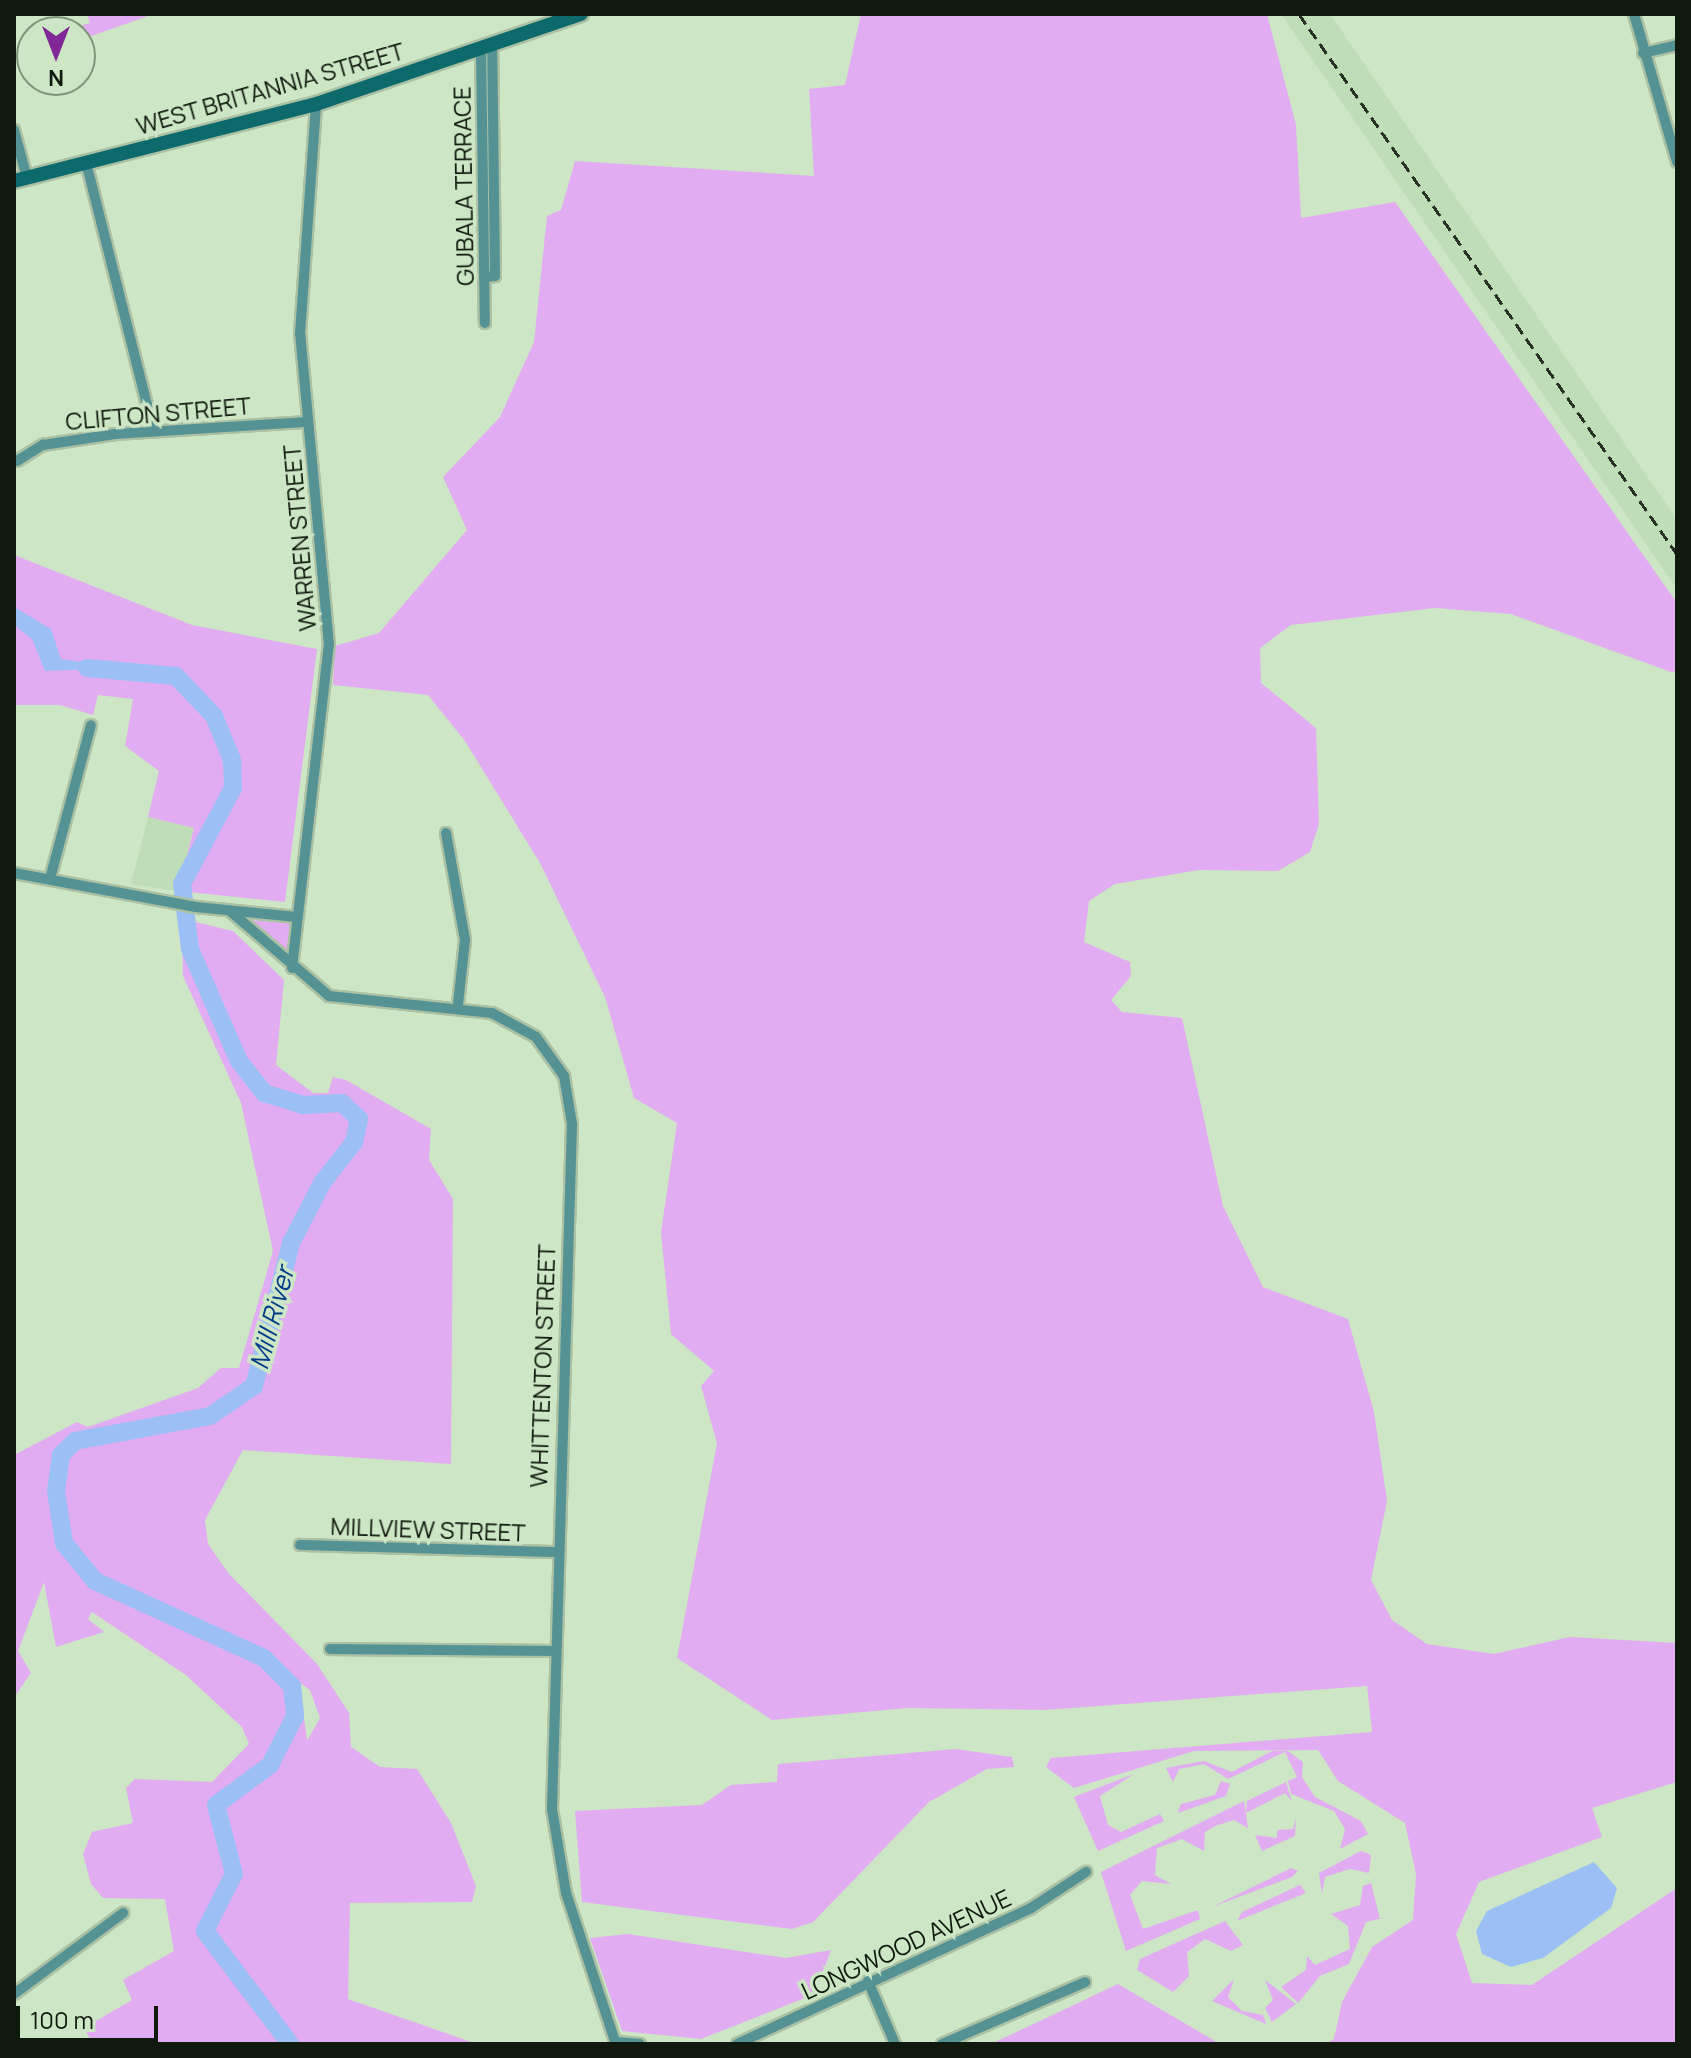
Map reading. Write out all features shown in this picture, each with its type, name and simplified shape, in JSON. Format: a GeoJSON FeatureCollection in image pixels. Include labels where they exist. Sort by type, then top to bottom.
{"type":"FeatureCollection","features":[{"type":"Feature","properties":{"kind":"street","name":"WEST BRITANNIA STREET"},"geometry":{"type":"LineString","coordinates":[[21,180],[316,104],[581,14]]}},
{"type":"Feature","properties":{"kind":"street"},"geometry":{"type":"LineString","coordinates":[[1634,14],[1677,162]]}},
{"type":"Feature","properties":{"kind":"street"},"geometry":{"type":"LineString","coordinates":[[1643,53],[1677,45]]}},
{"type":"Feature","properties":{"kind":"street","name":"GUBALA TERRACE"},"geometry":{"type":"LineString","coordinates":[[484,277],[495,276],[486,46]]}},
{"type":"Feature","properties":{"kind":"street","name":"GUBALA TERRACE"},"geometry":{"type":"LineString","coordinates":[[485,323],[486,46]]}},
{"type":"Feature","properties":{"kind":"street","name":"WARREN STREET"},"geometry":{"type":"LineString","coordinates":[[292,968],[329,645],[300,313],[316,104]]}},
{"type":"Feature","properties":{"kind":"street"},"geometry":{"type":"LineString","coordinates":[[14,130],[21,180]]}},
{"type":"Feature","properties":{"kind":"street"},"geometry":{"type":"LineString","coordinates":[[86,162],[153,429]]}},
{"type":"Feature","properties":{"kind":"street","name":"CLIFTON STREET"},"geometry":{"type":"LineString","coordinates":[[17,461],[43,445],[153,429],[308,422]]}},
{"type":"Feature","properties":{"kind":"street"},"geometry":{"type":"LineString","coordinates":[[50,879],[91,725]]}},
{"type":"Feature","properties":{"kind":"street"},"geometry":{"type":"LineString","coordinates":[[446,833],[465,940],[458,1004]]}},
{"type":"Feature","properties":{"kind":"street"},"geometry":{"type":"LineString","coordinates":[[14,873],[196,907],[297,917]]}},
{"type":"Feature","properties":{"kind":"street","name":"WHITTENTON STREET"},"geometry":{"type":"LineString","coordinates":[[230,911],[292,968],[346,1001],[458,1004],[536,1037],[559,1064],[569,1095],[553,1651],[557,1854],[616,2043]]}},
{"type":"Feature","properties":{"kind":"street","name":"MILLVIEW STREET"},"geometry":{"type":"LineString","coordinates":[[300,1545],[555,1552]]}},
{"type":"Feature","properties":{"kind":"street"},"geometry":{"type":"LineString","coordinates":[[330,1649],[553,1651]]}},
{"type":"Feature","properties":{"kind":"street","name":"LONGWOOD AVENUE"},"geometry":{"type":"LineString","coordinates":[[737,2044],[1031,1908],[1086,1872]]}},
{"type":"Feature","properties":{"kind":"street"},"geometry":{"type":"LineString","coordinates":[[14,1994],[123,1913]]}},
{"type":"Feature","properties":{"kind":"street"},"geometry":{"type":"LineString","coordinates":[[868,1981],[895,2044]]}},
{"type":"Feature","properties":{"kind":"street"},"geometry":{"type":"LineString","coordinates":[[942,2044],[1085,1982]]}},
{"type":"Feature","properties":{"kind":"street"},"geometry":{"type":"LineString","coordinates":[[616,2043],[640,2044]]}},
{"type":"Feature","properties":{"kind":"shaded area"},"geometry":{"type":"Polygon","coordinates":[[[154,14],[96,34],[96,16],[88,16],[154,14]]]}},
{"type":"Feature","properties":{"kind":"shaded area"},"geometry":{"type":"Polygon","coordinates":[[[861,14],[1267,14],[1296,125],[1301,218],[1395,202],[1677,603],[1677,671],[1671,672],[1511,614],[1435,608],[1291,625],[1260,648],[1261,683],[1316,728],[1319,824],[1310,852],[1278,871],[1199,870],[1115,884],[1089,901],[1084,942],[1130,962],[1131,976],[1111,1000],[1122,1012],[1182,1018],[1223,1206],[1263,1287],[1348,1319],[1374,1412],[1387,1501],[1371,1580],[1392,1620],[1427,1644],[1494,1654],[1570,1637],[1677,1643],[1677,1782],[1592,1808],[1602,1837],[1479,1882],[1456,1934],[1472,1983],[1532,1985],[1677,1888],[1677,2044],[1325,2044],[1334,2039],[1342,2002],[1372,1947],[1413,1920],[1416,1874],[1405,1823],[1338,1781],[1318,1750],[1194,1751],[1074,1788],[1046,1767],[1051,1758],[1372,1732],[1367,1686],[1045,1710],[909,1708],[772,1720],[677,1658],[717,1443],[701,1386],[714,1371],[671,1334],[661,1232],[677,1123],[634,1098],[605,997],[540,863],[465,741],[428,695],[333,685],[335,646],[379,633],[467,530],[443,477],[500,417],[534,342],[547,216],[561,210],[575,161],[814,176],[809,89],[845,85],[861,14]]]}},
{"type":"Feature","properties":{"kind":"shaded area"},"geometry":{"type":"Polygon","coordinates":[[[1281,14],[1330,14],[1677,520],[1677,589],[1281,14]]]}},
{"type":"Feature","properties":{"kind":"shaded area"},"geometry":{"type":"Polygon","coordinates":[[[14,555],[192,625],[317,649],[285,902],[178,891],[194,828],[148,817],[159,771],[125,746],[133,699],[98,695],[93,715],[60,705],[14,705],[14,555]]]}},
{"type":"Feature","properties":{"kind":"shaded area"},"geometry":{"type":"Polygon","coordinates":[[[148,817],[194,828],[178,891],[131,884],[148,817]]]}},
{"type":"Feature","properties":{"kind":"shaded area"},"geometry":{"type":"Polygon","coordinates":[[[182,919],[233,931],[284,980],[276,1065],[313,1093],[328,1093],[333,1077],[346,1080],[431,1129],[429,1160],[453,1199],[451,1464],[243,1450],[205,1520],[208,1544],[229,1574],[317,1664],[349,1713],[351,1747],[380,1767],[417,1769],[451,1823],[476,1886],[472,1902],[350,1903],[348,1999],[477,2044],[93,2044],[84,2028],[132,2000],[123,1980],[174,1951],[165,1899],[103,1898],[91,1884],[83,1854],[92,1832],[133,1823],[126,1788],[135,1779],[212,1782],[249,1744],[242,1727],[186,1675],[92,1612],[88,1619],[104,1632],[56,1647],[44,1582],[18,1651],[31,1673],[14,1697],[14,1455],[77,1422],[88,1427],[198,1388],[221,1368],[239,1368],[273,1251],[241,1103],[183,976],[182,919]],[[281,1669],[303,1708],[307,1741],[320,1718],[310,1690],[281,1669]]]}},
{"type":"Feature","properties":{"kind":"shaded area"},"geometry":{"type":"Polygon","coordinates":[[[247,920],[291,923],[287,956],[247,920]]]}},
{"type":"Feature","properties":{"kind":"shaded area"},"geometry":{"type":"Polygon","coordinates":[[[956,1749],[1012,1757],[1014,1767],[987,1769],[929,1802],[813,1922],[792,1929],[582,1902],[575,1811],[702,1805],[731,1785],[777,1782],[778,1764],[956,1749]]]}},
{"type":"Feature","properties":{"kind":"shaded area"},"geometry":{"type":"Polygon","coordinates":[[[1272,1751],[1288,1751],[1303,1762],[1302,1777],[1315,1797],[1361,1821],[1368,1834],[1340,1849],[1345,1829],[1334,1811],[1291,1794],[1288,1781],[1297,1777],[1285,1752],[1228,1779],[1204,1764],[1179,1769],[1173,1782],[1166,1768],[1204,1761],[1232,1772],[1272,1751]]]}},
{"type":"Feature","properties":{"kind":"shaded area"},"geometry":{"type":"Polygon","coordinates":[[[1134,1774],[1100,1796],[1108,1825],[1121,1832],[1160,1814],[1164,1821],[1098,1851],[1074,1797],[1134,1774]]]}},
{"type":"Feature","properties":{"kind":"shaded area"},"geometry":{"type":"Polygon","coordinates":[[[1221,1781],[1230,1784],[1226,1796],[1178,1813],[1181,1804],[1215,1795],[1221,1781]]]}},
{"type":"Feature","properties":{"kind":"shaded area"},"geometry":{"type":"Polygon","coordinates":[[[1286,1782],[1292,1802],[1285,1793],[1246,1813],[1247,1801],[1286,1782]]]}},
{"type":"Feature","properties":{"kind":"shaded area"},"geometry":{"type":"Polygon","coordinates":[[[1244,1801],[1248,1828],[1234,1820],[1215,1826],[1205,1832],[1204,1851],[1182,1839],[1157,1848],[1155,1875],[1171,1884],[1142,1881],[1130,1895],[1143,1929],[1198,1910],[1200,1919],[1126,1951],[1101,1872],[1244,1801]]]}},
{"type":"Feature","properties":{"kind":"shaded area"},"geometry":{"type":"Polygon","coordinates":[[[1296,1818],[1295,1836],[1262,1851],[1255,1835],[1277,1838],[1277,1830],[1293,1829],[1296,1818]]]}},
{"type":"Feature","properties":{"kind":"shaded area"},"geometry":{"type":"Polygon","coordinates":[[[1361,1851],[1371,1855],[1369,1873],[1350,1869],[1325,1877],[1322,1894],[1319,1873],[1361,1851]]]}},
{"type":"Feature","properties":{"kind":"shaded area"},"geometry":{"type":"Polygon","coordinates":[[[1291,1868],[1298,1871],[1292,1877],[1212,1907],[1291,1868]]]}},
{"type":"Feature","properties":{"kind":"shaded area"},"geometry":{"type":"Polygon","coordinates":[[[1371,1883],[1380,1919],[1366,1922],[1349,1964],[1320,1976],[1298,2003],[1281,1987],[1306,1970],[1307,1956],[1315,1965],[1350,1949],[1348,1926],[1331,1914],[1360,1905],[1363,1886],[1371,1883]]]}},
{"type":"Feature","properties":{"kind":"shaded area"},"geometry":{"type":"Polygon","coordinates":[[[1300,1885],[1306,1893],[1237,1921],[1242,1912],[1300,1885]]]}},
{"type":"Feature","properties":{"kind":"shaded area"},"geometry":{"type":"Polygon","coordinates":[[[1225,1921],[1243,1945],[1231,1951],[1205,1939],[1187,1952],[1189,1976],[1173,1992],[1137,1970],[1140,1959],[1225,1921]]]}},
{"type":"Feature","properties":{"kind":"shaded area"},"geometry":{"type":"Polygon","coordinates":[[[628,1934],[786,1958],[831,1950],[815,1994],[701,2039],[622,2031],[590,1938],[628,1934]]]}},
{"type":"Feature","properties":{"kind":"shaded area"},"geometry":{"type":"Polygon","coordinates":[[[1234,1979],[1228,1997],[1242,2011],[1263,2015],[1266,2024],[1212,2001],[1234,1979]]]}},
{"type":"Feature","properties":{"kind":"shaded area"},"geometry":{"type":"Polygon","coordinates":[[[1265,1980],[1296,2004],[1272,2022],[1265,2008],[1273,2000],[1265,1980]]]}},
{"type":"Feature","properties":{"kind":"shaded area"},"geometry":{"type":"Polygon","coordinates":[[[1118,1984],[1220,2044],[991,2044],[1118,1984]]]}},
{"type":"Feature","properties":{"kind":"water"},"geometry":{"type":"Polygon","coordinates":[[[14,607],[51,629],[61,659],[123,668],[45,671],[32,639],[14,625],[14,607]]]}},
{"type":"Feature","properties":{"kind":"water"},"geometry":{"type":"Polygon","coordinates":[[[1594,1862],[1617,1888],[1611,1908],[1543,1958],[1511,1967],[1482,1954],[1476,1931],[1487,1911],[1594,1862]]]}},
{"type":"Feature","properties":{"kind":"waterway","name":"Mill River"},"geometry":{"type":"LineString","coordinates":[[87,668],[176,676],[214,716],[232,760],[233,788],[182,884],[190,949],[239,1061],[264,1093],[303,1105],[342,1103],[359,1119],[354,1142],[322,1183],[291,1243],[254,1386],[210,1416],[75,1441],[61,1455],[56,1491],[64,1543],[95,1581],[264,1658],[292,1686],[295,1716],[270,1765],[216,1805],[234,1874],[205,1931],[290,2044]]}},
{"type":"Feature","properties":{"kind":"railway"},"geometry":{"type":"LineString","coordinates":[[1299,14],[1677,554]]}}]}
